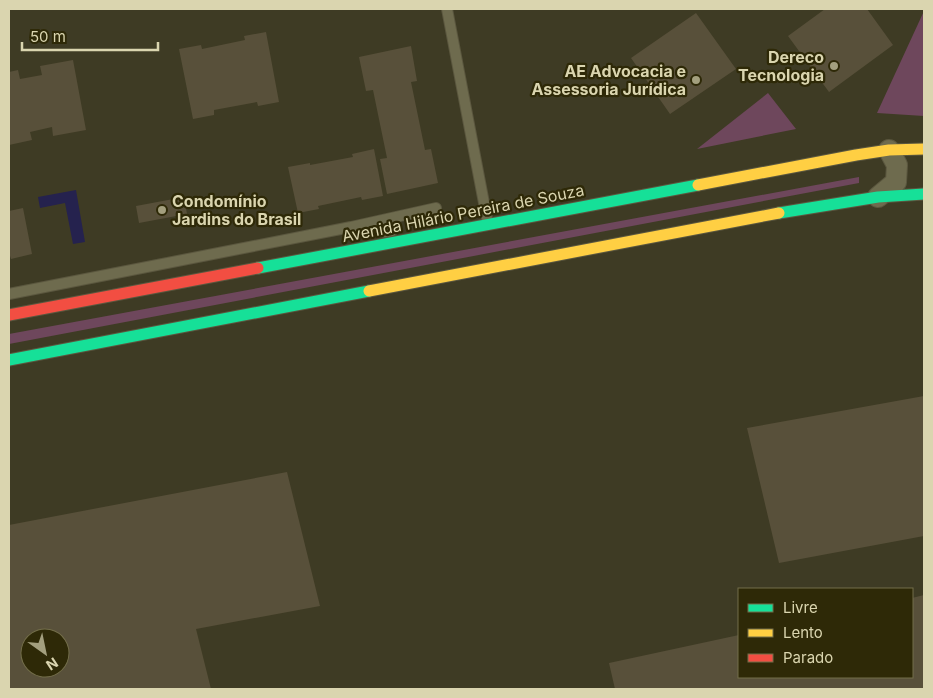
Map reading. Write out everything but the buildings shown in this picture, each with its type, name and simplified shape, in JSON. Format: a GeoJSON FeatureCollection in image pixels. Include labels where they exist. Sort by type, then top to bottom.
{"type":"FeatureCollection","features":[{"type":"Feature","properties":{"kind":"main road","name":"Avenida Hilário Pereira de Souza"},"geometry":{"type":"LineString","coordinates":[[9,315],[856,155],[889,150],[924,149]]}},
{"type":"Feature","properties":{"kind":"main road"},"geometry":{"type":"LineString","coordinates":[[9,360],[740,220],[878,197],[924,194]]}},
{"type":"Feature","properties":{"kind":"street"},"geometry":{"type":"LineString","coordinates":[[878,197],[896,182],[897,165],[889,150]]}},
{"type":"Feature","properties":{"kind":"lane"},"geometry":{"type":"LineString","coordinates":[[447,9],[488,225]]}},
{"type":"Feature","properties":{"kind":"lane"},"geometry":{"type":"LineString","coordinates":[[9,294],[436,208]]}},
{"type":"Feature","properties":{"kind":"lane"},"geometry":{"type":"LineString","coordinates":[[351,226],[385,232],[404,229]]}},
{"type":"Feature","properties":{"kind":"lane"},"geometry":{"type":"LineString","coordinates":[[422,226],[437,235]]}},
{"type":"Feature","properties":{"kind":"shaded area"},"geometry":{"type":"Polygon","coordinates":[[[924,11],[924,116],[877,113],[924,11]]]}},
{"type":"Feature","properties":{"kind":"shaded area"},"geometry":{"type":"Polygon","coordinates":[[[768,93],[796,129],[697,149],[768,93]]]}},
{"type":"Feature","properties":{"kind":"shaded area"},"geometry":{"type":"Polygon","coordinates":[[[859,177],[859,183],[9,344],[9,334],[859,177]]]}},
{"type":"Feature","properties":{"kind":"shaded area"},"geometry":{"type":"Polygon","coordinates":[[[76,190],[85,242],[73,244],[65,203],[40,208],[38,197],[76,190]]]}},
{"type":"Feature","properties":{"kind":"traffic: fast"},"geometry":{"type":"LineString","coordinates":[[258,268],[698,185]]}},
{"type":"Feature","properties":{"kind":"traffic: fast"},"geometry":{"type":"LineString","coordinates":[[779,213],[878,197],[924,194]]}},
{"type":"Feature","properties":{"kind":"traffic: fast"},"geometry":{"type":"LineString","coordinates":[[9,360],[369,291]]}},
{"type":"Feature","properties":{"kind":"traffic: slow"},"geometry":{"type":"LineString","coordinates":[[698,185],[856,155],[889,150],[924,149]]}},
{"type":"Feature","properties":{"kind":"traffic: slow"},"geometry":{"type":"LineString","coordinates":[[369,291],[779,213]]}},
{"type":"Feature","properties":{"kind":"traffic: jam"},"geometry":{"type":"LineString","coordinates":[[9,315],[258,268]]}},
{"type":"Feature","properties":{"kind":"place","name":"Dereco Tecnologia"},"geometry":{"type":"Point","coordinates":[834,66]}},
{"type":"Feature","properties":{"kind":"place","name":"AE Advocacia e Assessoria Jurídica"},"geometry":{"type":"Point","coordinates":[696,80]}},
{"type":"Feature","properties":{"kind":"place","name":"Condomínio Jardins do Brasil"},"geometry":{"type":"Point","coordinates":[162,210]}}]}
